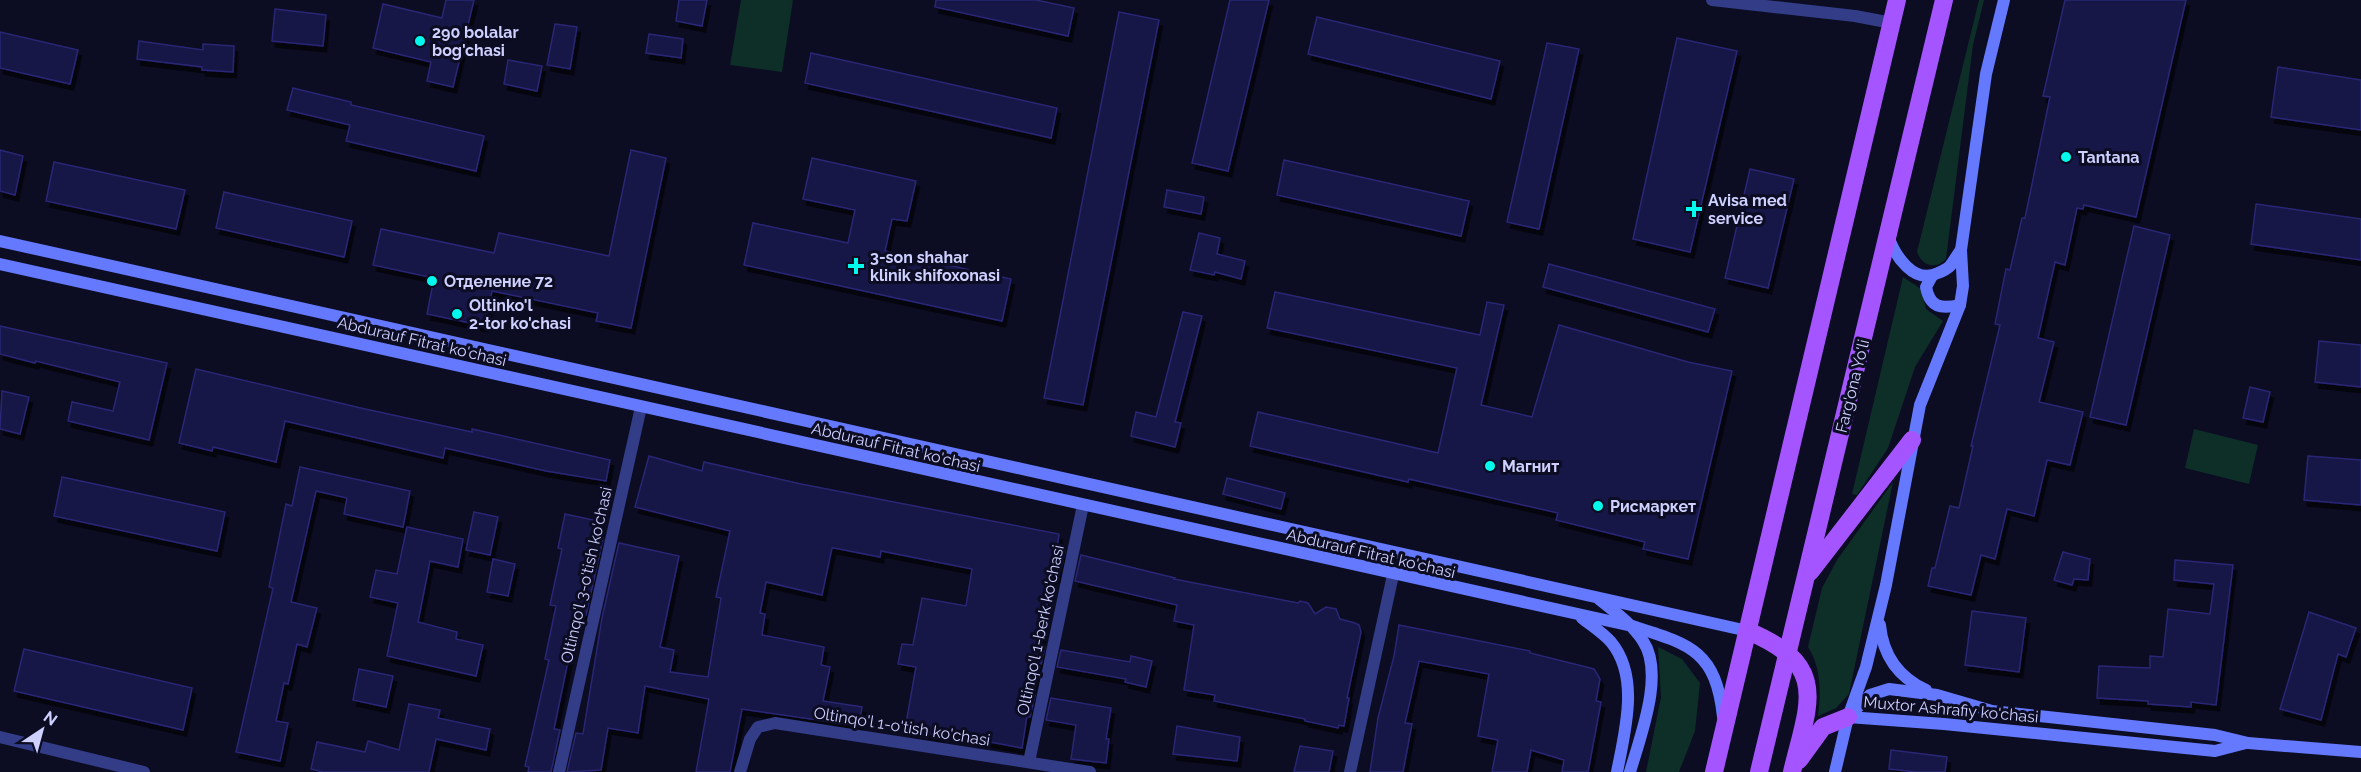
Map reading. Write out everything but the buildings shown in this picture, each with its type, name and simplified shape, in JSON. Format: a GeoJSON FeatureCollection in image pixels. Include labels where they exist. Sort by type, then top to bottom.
{"type":"FeatureCollection","features":[{"type":"Feature","properties":{"kind":"main road"},"geometry":{"type":"LineString","coordinates":[[1707,772],[1716,765],[1897,0]]}},
{"type":"Feature","properties":{"kind":"main road","name":"Farg'ona Yo'li"},"geometry":{"type":"LineString","coordinates":[[1760,772],[1944,0]]}},
{"type":"Feature","properties":{"kind":"main road"},"geometry":{"type":"LineString","coordinates":[[1835,772],[1848,717],[1862,681],[1879,615],[1920,405],[1960,305],[1963,286],[1961,250],[1986,74],[2004,0]]}},
{"type":"Feature","properties":{"kind":"main road"},"geometry":{"type":"LineString","coordinates":[[1888,236],[1893,249],[1906,267],[1915,273],[1932,276],[1949,268],[1961,250]]}},
{"type":"Feature","properties":{"kind":"main road","name":"Abdurauf Fitrat ko'chasi"},"geometry":{"type":"LineString","coordinates":[[0,241],[1748,631]]}},
{"type":"Feature","properties":{"kind":"main road","name":"Abdurauf Fitrat ko'chasi"},"geometry":{"type":"LineString","coordinates":[[0,264],[1632,626],[1678,640],[1696,652],[1719,689],[1723,711],[1723,733]]}},
{"type":"Feature","properties":{"kind":"main road"},"geometry":{"type":"LineString","coordinates":[[1932,276],[1926,287],[1931,301],[1944,308],[1960,305]]}},
{"type":"Feature","properties":{"kind":"main road"},"geometry":{"type":"LineString","coordinates":[[186,306],[191,284]]}},
{"type":"Feature","properties":{"kind":"main road","name":"Oltinqo'l 3-o'tish ko'chasi"},"geometry":{"type":"LineString","coordinates":[[641,407],[647,385]]}},
{"type":"Feature","properties":{"kind":"main road"},"geometry":{"type":"LineString","coordinates":[[1805,579],[1912,440]]}},
{"type":"Feature","properties":{"kind":"main road"},"geometry":{"type":"LineString","coordinates":[[1083,506],[1087,484]]}},
{"type":"Feature","properties":{"kind":"main road"},"geometry":{"type":"LineString","coordinates":[[1393,574],[1397,553]]}},
{"type":"Feature","properties":{"kind":"main road"},"geometry":{"type":"LineString","coordinates":[[1596,597],[1632,626],[1649,651],[1652,675],[1644,721],[1630,772]]}},
{"type":"Feature","properties":{"kind":"main road"},"geometry":{"type":"LineString","coordinates":[[1879,615],[1884,647],[1895,669],[1908,681],[1936,696]]}},
{"type":"Feature","properties":{"kind":"main road"},"geometry":{"type":"LineString","coordinates":[[1579,616],[1610,642],[1618,652],[1626,675],[1627,708],[1617,772]]}},
{"type":"Feature","properties":{"kind":"main road"},"geometry":{"type":"LineString","coordinates":[[1748,631],[1787,654],[1801,669],[1809,687],[1806,712],[1792,772]]}},
{"type":"Feature","properties":{"kind":"main road","name":"Muxtor Ashrafiy ko'chasi"},"geometry":{"type":"LineString","coordinates":[[1848,717],[1870,695],[1889,689],[1936,696],[1992,711],[2215,735],[2248,742],[2361,752]]}},
{"type":"Feature","properties":{"kind":"main road"},"geometry":{"type":"LineString","coordinates":[[1792,772],[1823,727],[1848,717]]}},
{"type":"Feature","properties":{"kind":"main road","name":"Muxtor Ashrafiy ko'chasi"},"geometry":{"type":"LineString","coordinates":[[1848,717],[1944,724],[2215,751],[2248,742]]}},
{"type":"Feature","properties":{"kind":"street"},"geometry":{"type":"LineString","coordinates":[[1712,0],[1855,16],[1892,23]]}},
{"type":"Feature","properties":{"kind":"street","name":"Oltinqo'l 3-o'tish ko'chasi"},"geometry":{"type":"LineString","coordinates":[[559,772],[641,407]]}},
{"type":"Feature","properties":{"kind":"street","name":"Oltinqo'l 1-berk ko'chasi"},"geometry":{"type":"LineString","coordinates":[[1029,762],[1083,506]]}},
{"type":"Feature","properties":{"kind":"street"},"geometry":{"type":"LineString","coordinates":[[1350,772],[1393,574]]}},
{"type":"Feature","properties":{"kind":"street","name":"Oltinqo'l 1-o'tish ko'chasi"},"geometry":{"type":"LineString","coordinates":[[740,772],[750,739],[758,727],[775,723],[1090,772]]}},
{"type":"Feature","properties":{"kind":"street"},"geometry":{"type":"LineString","coordinates":[[0,737],[144,772]]}},
{"type":"Feature","properties":{"kind":"green space"},"geometry":{"type":"Polygon","coordinates":[[[741,0],[793,0],[782,72],[730,65],[741,0]]]}},
{"type":"Feature","properties":{"kind":"green space"},"geometry":{"type":"Polygon","coordinates":[[[1979,0],[1984,0],[1973,45],[1946,259],[1938,265],[1930,265],[1922,261],[1917,252],[1979,0]]]}},
{"type":"Feature","properties":{"kind":"green space"},"geometry":{"type":"Polygon","coordinates":[[[1903,277],[1921,289],[1926,309],[1943,321],[1915,367],[1888,448],[1857,495],[1852,494],[1903,277]]]}},
{"type":"Feature","properties":{"kind":"green space"},"geometry":{"type":"Polygon","coordinates":[[[2194,429],[2258,445],[2249,484],[2185,468],[2194,429]]]}},
{"type":"Feature","properties":{"kind":"green space"},"geometry":{"type":"Polygon","coordinates":[[[1893,482],[1849,694],[1836,708],[1818,716],[1820,698],[1818,671],[1808,647],[1822,588],[1837,560],[1893,482]]]}},
{"type":"Feature","properties":{"kind":"green space"},"geometry":{"type":"Polygon","coordinates":[[[1658,647],[1682,659],[1700,683],[1695,731],[1679,772],[1646,772],[1661,697],[1658,647]]]}},
{"type":"Feature","properties":{"kind":"place","name":"290 bolalar bog'chasi"},"geometry":{"type":"Point","coordinates":[420,41]}},
{"type":"Feature","properties":{"kind":"place","name":"Tantana"},"geometry":{"type":"Point","coordinates":[2066,157]}},
{"type":"Feature","properties":{"kind":"place","name":"Avisa med service"},"geometry":{"type":"Point","coordinates":[1694,209]}},
{"type":"Feature","properties":{"kind":"place","name":"3-son shahar klinik shifoxonasi"},"geometry":{"type":"Point","coordinates":[856,266]}},
{"type":"Feature","properties":{"kind":"place","name":"Отделение 72"},"geometry":{"type":"Point","coordinates":[432,281]}},
{"type":"Feature","properties":{"kind":"place","name":"Oltinko'l 2-tor ko'chasi"},"geometry":{"type":"Point","coordinates":[457,314]}},
{"type":"Feature","properties":{"kind":"place","name":"Магнит"},"geometry":{"type":"Point","coordinates":[1490,466]}},
{"type":"Feature","properties":{"kind":"place","name":"Рисмаркет"},"geometry":{"type":"Point","coordinates":[1598,506]}}]}
